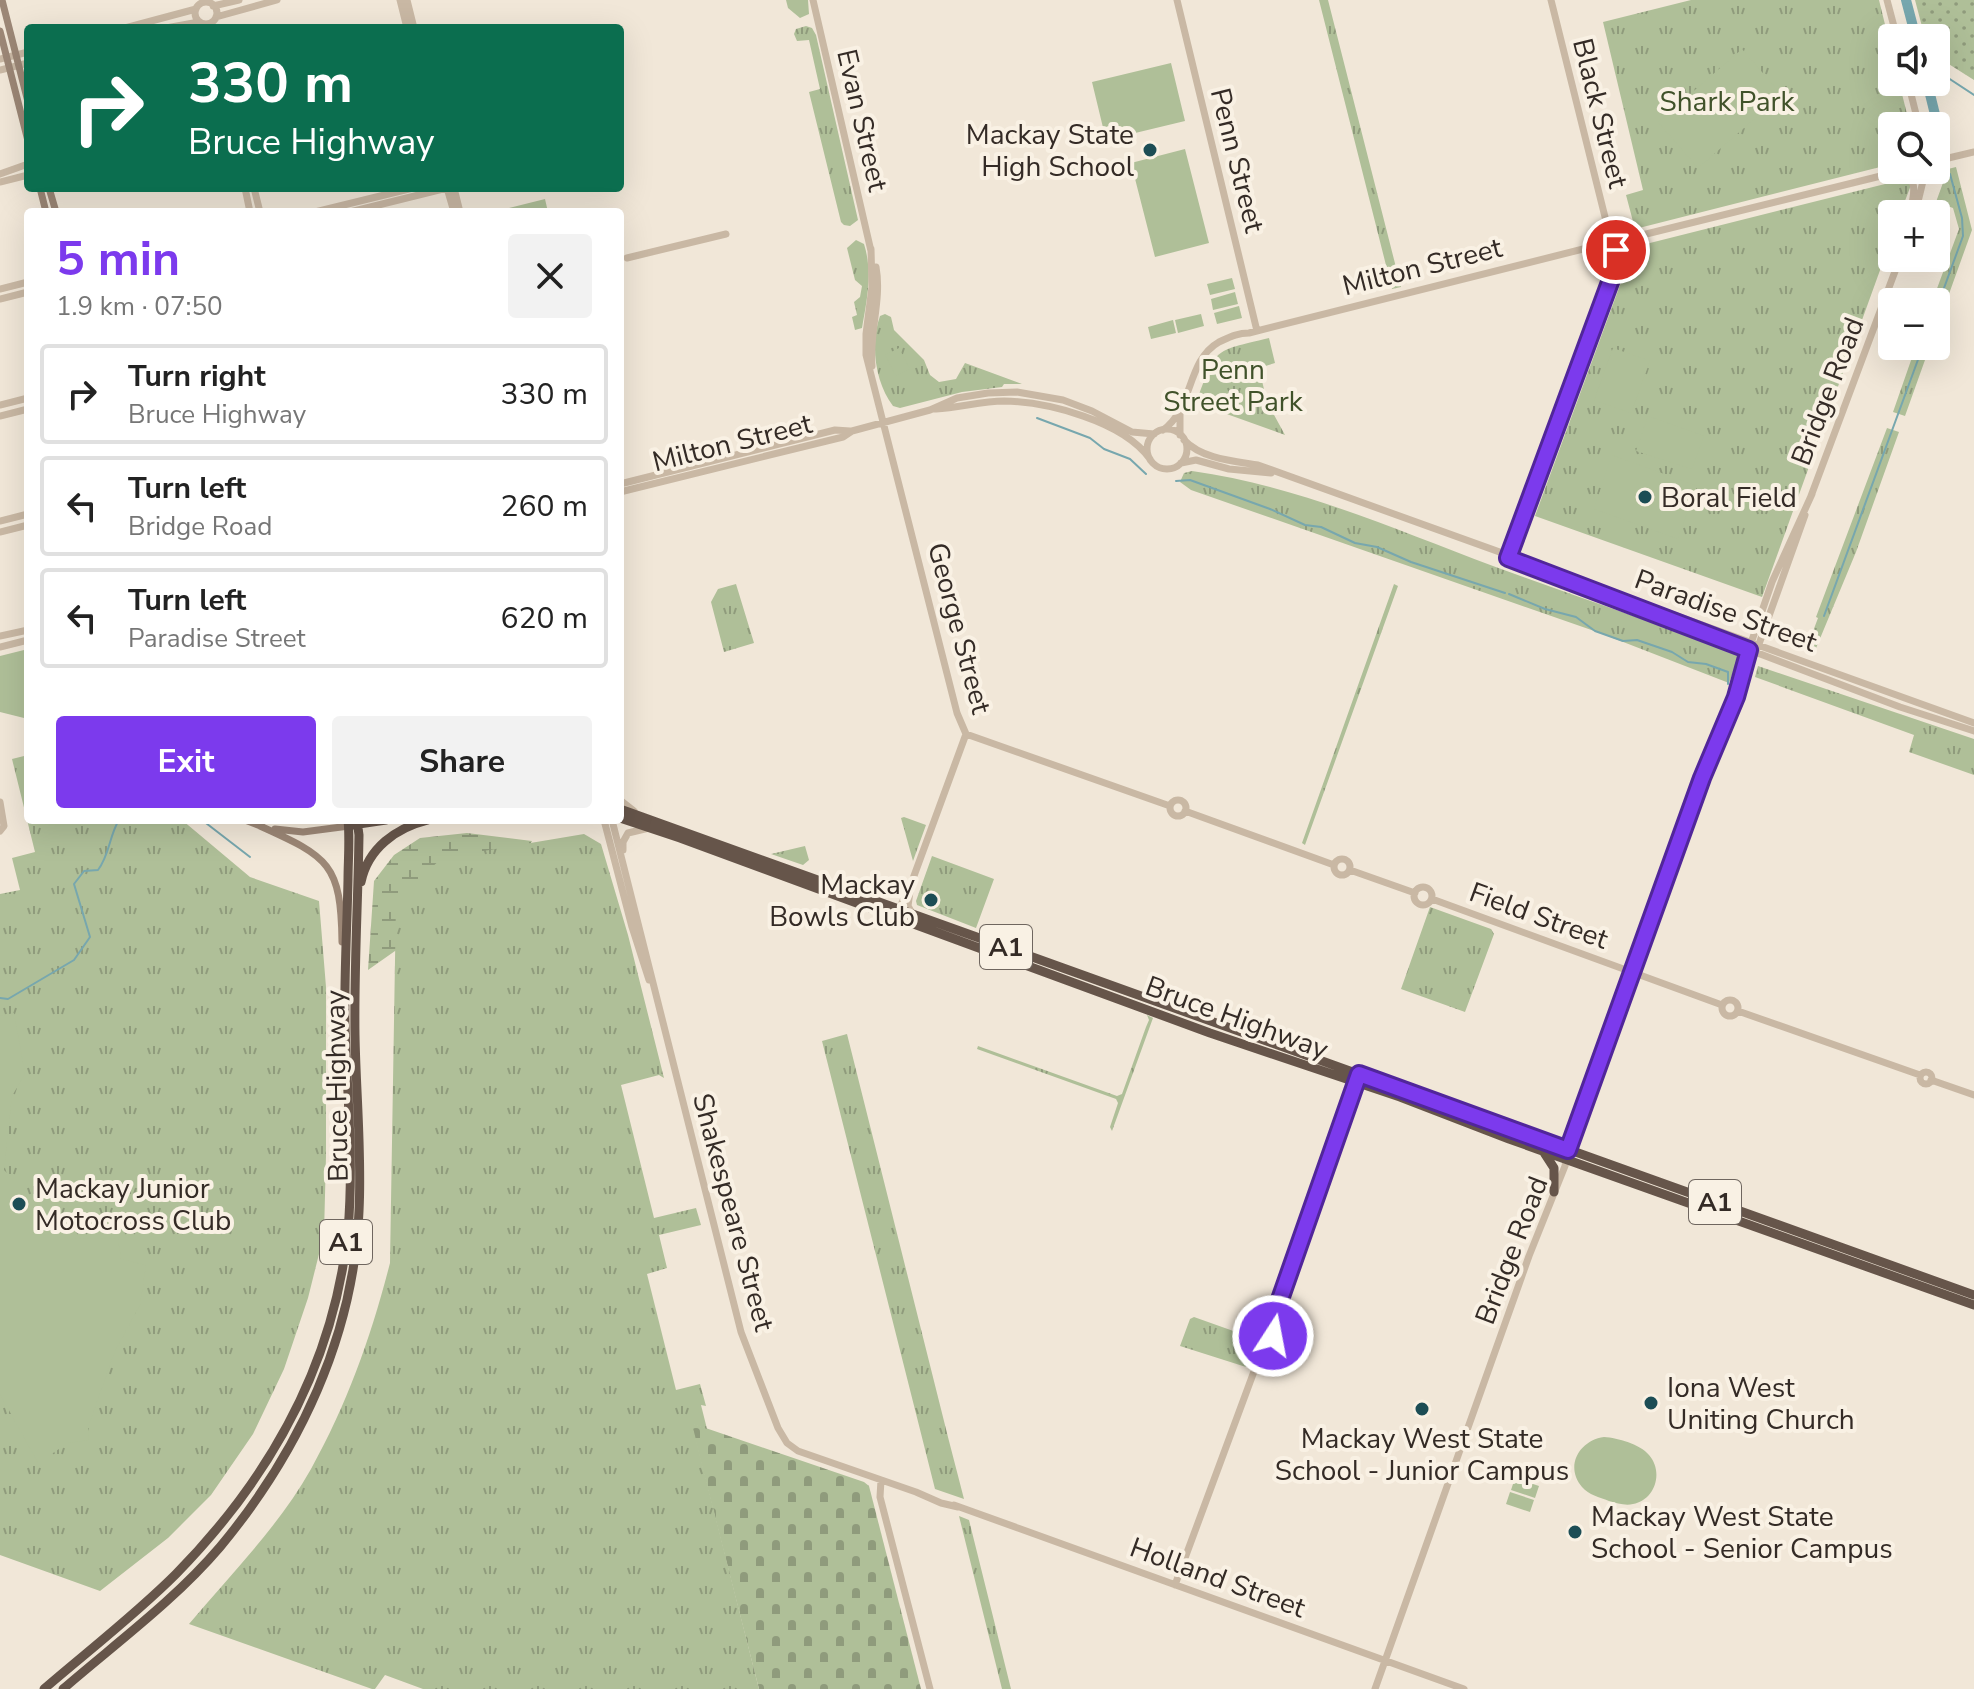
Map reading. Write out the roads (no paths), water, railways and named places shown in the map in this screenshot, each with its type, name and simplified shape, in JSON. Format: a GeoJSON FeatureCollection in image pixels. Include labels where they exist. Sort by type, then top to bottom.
{"type":"FeatureCollection","features":[{"type":"Feature","properties":{"kind":"highway","name":"Bruce Highway"},"geometry":{"type":"LineString","coordinates":[[624,810],[912,913],[1974,1305]]}},
{"type":"Feature","properties":{"kind":"highway","name":"Bruce Highway"},"geometry":{"type":"LineString","coordinates":[[624,819],[1210,1033],[1358,1078],[1543,1150],[1568,1154],[1974,1295]]}},
{"type":"Feature","properties":{"kind":"highway","name":"Bruce Highway"},"geometry":{"type":"LineString","coordinates":[[63,1689],[218,1549],[261,1494],[292,1445],[316,1396],[337,1339],[351,1280],[359,1214],[355,1035],[358,899],[353,824]]}},
{"type":"Feature","properties":{"kind":"highway","name":"Bruce Highway"},"geometry":{"type":"LineString","coordinates":[[44,1689],[175,1575],[233,1512],[267,1464],[300,1405],[326,1339],[348,1232],[350,1187],[344,995],[353,824]]}},
{"type":"Feature","properties":{"kind":"highway","name":"A1"},"geometry":{"type":"LineString","coordinates":[[358,899],[363,875],[380,846],[401,830],[417,824]]}},
{"type":"Feature","properties":{"kind":"highway"},"geometry":{"type":"LineString","coordinates":[[829,883],[885,908],[890,915]]}},
{"type":"Feature","properties":{"kind":"highway"},"geometry":{"type":"LineString","coordinates":[[899,909],[905,916],[962,941]]}},
{"type":"Feature","properties":{"kind":"highway"},"geometry":{"type":"LineString","coordinates":[[1543,1150],[1554,1168],[1554,1192]]}},
{"type":"Feature","properties":{"kind":"main road"},"geometry":{"type":"LineString","coordinates":[[2,0],[24,86]]}},
{"type":"Feature","properties":{"kind":"main road"},"geometry":{"type":"LineString","coordinates":[[0,31],[3,58],[9,68],[24,126]]}},
{"type":"Feature","properties":{"kind":"main road"},"geometry":{"type":"LineString","coordinates":[[255,824],[305,846],[328,866],[334,877],[341,901],[344,995]]}},
{"type":"Feature","properties":{"kind":"main road"},"geometry":{"type":"LineString","coordinates":[[260,826],[303,832],[347,824]]}},
{"type":"Feature","properties":{"kind":"street"},"geometry":{"type":"LineString","coordinates":[[138,24],[202,3],[239,0]]}},
{"type":"Feature","properties":{"kind":"street"},"geometry":{"type":"LineString","coordinates":[[197,5],[195,17],[201,24],[277,0]]}},
{"type":"Feature","properties":{"kind":"street"},"geometry":{"type":"LineString","coordinates":[[400,0],[406,24]]}},
{"type":"Feature","properties":{"kind":"street"},"geometry":{"type":"LineString","coordinates":[[407,0],[413,24]]}},
{"type":"Feature","properties":{"kind":"street","name":"Evan Street"},"geometry":{"type":"LineString","coordinates":[[813,0],[871,249],[874,305]]}},
{"type":"Feature","properties":{"kind":"street","name":"Penn Street"},"geometry":{"type":"LineString","coordinates":[[1177,0],[1253,332]]}},
{"type":"Feature","properties":{"kind":"street","name":"Black Street"},"geometry":{"type":"LineString","coordinates":[[1551,0],[1608,240]]}},
{"type":"Feature","properties":{"kind":"street"},"geometry":{"type":"LineString","coordinates":[[1887,0],[1893,24]]}},
{"type":"Feature","properties":{"kind":"street"},"geometry":{"type":"LineString","coordinates":[[211,3],[215,22]]}},
{"type":"Feature","properties":{"kind":"street"},"geometry":{"type":"LineString","coordinates":[[3,58],[24,53]]}},
{"type":"Feature","properties":{"kind":"street"},"geometry":{"type":"LineString","coordinates":[[0,70],[24,64]]}},
{"type":"Feature","properties":{"kind":"street"},"geometry":{"type":"LineString","coordinates":[[1950,158],[1974,152]]}},
{"type":"Feature","properties":{"kind":"street"},"geometry":{"type":"LineString","coordinates":[[0,182],[24,168]]}},
{"type":"Feature","properties":{"kind":"street"},"geometry":{"type":"LineString","coordinates":[[0,174],[24,174]]}},
{"type":"Feature","properties":{"kind":"street"},"geometry":{"type":"LineString","coordinates":[[1617,244],[1878,176]]}},
{"type":"Feature","properties":{"kind":"street"},"geometry":{"type":"LineString","coordinates":[[331,208],[397,192]]}},
{"type":"Feature","properties":{"kind":"street"},"geometry":{"type":"LineString","coordinates":[[365,208],[426,192]]}},
{"type":"Feature","properties":{"kind":"street"},"geometry":{"type":"LineString","coordinates":[[627,258],[726,234]]}},
{"type":"Feature","properties":{"kind":"street"},"geometry":{"type":"LineString","coordinates":[[1509,556],[1616,266],[1616,237],[1608,240]]}},
{"type":"Feature","properties":{"kind":"street","name":"Milton Street"},"geometry":{"type":"LineString","coordinates":[[1180,413],[1201,358],[1223,340],[1233,340],[1253,332],[1608,240]]}},
{"type":"Feature","properties":{"kind":"street","name":"Bridge Road"},"geometry":{"type":"LineString","coordinates":[[1375,1689],[1702,778],[1738,692],[1772,582],[1812,494],[1895,272]]}},
{"type":"Feature","properties":{"kind":"street"},"geometry":{"type":"LineString","coordinates":[[0,289],[24,283]]}},
{"type":"Feature","properties":{"kind":"street"},"geometry":{"type":"LineString","coordinates":[[0,299],[24,293]]}},
{"type":"Feature","properties":{"kind":"street","name":"George Street"},"geometry":{"type":"LineString","coordinates":[[874,305],[865,344],[866,358],[957,713],[966,734],[899,909]]}},
{"type":"Feature","properties":{"kind":"street","name":"Milton Street"},"geometry":{"type":"LineString","coordinates":[[930,410],[953,399],[972,395],[1003,392],[1036,394],[1078,405],[1139,435],[1154,434]]}},
{"type":"Feature","properties":{"kind":"street"},"geometry":{"type":"LineString","coordinates":[[0,405],[24,399]]}},
{"type":"Feature","properties":{"kind":"street","name":"Milton Street"},"geometry":{"type":"LineString","coordinates":[[624,483],[843,437],[852,431],[930,410],[997,402],[1035,404],[1072,412],[1128,439],[1150,459]]}},
{"type":"Feature","properties":{"kind":"street"},"geometry":{"type":"LineString","coordinates":[[0,416],[24,410]]}},
{"type":"Feature","properties":{"kind":"street"},"geometry":{"type":"LineString","coordinates":[[1180,413],[1186,450],[1180,463],[1165,469],[1156,466],[1150,459],[1147,446],[1154,434],[1163,430],[1180,413]]}},
{"type":"Feature","properties":{"kind":"street"},"geometry":{"type":"LineString","coordinates":[[1163,430],[1182,437]]}},
{"type":"Feature","properties":{"kind":"street","name":"Paradise Street"},"geometry":{"type":"LineString","coordinates":[[1182,437],[1197,450],[1212,457],[1258,465],[1754,647],[1974,723]]}},
{"type":"Feature","properties":{"kind":"street","name":"Paradise Street"},"geometry":{"type":"LineString","coordinates":[[1180,463],[1196,460],[1229,469],[1277,473]]}},
{"type":"Feature","properties":{"kind":"street","name":"Milton Street"},"geometry":{"type":"LineString","coordinates":[[624,491],[717,464]]}},
{"type":"Feature","properties":{"kind":"street"},"geometry":{"type":"LineString","coordinates":[[0,521],[24,515]]}},
{"type":"Feature","properties":{"kind":"street"},"geometry":{"type":"LineString","coordinates":[[0,532],[24,526]]}},
{"type":"Feature","properties":{"kind":"street"},"geometry":{"type":"LineString","coordinates":[[0,636],[24,631]]}},
{"type":"Feature","properties":{"kind":"street"},"geometry":{"type":"LineString","coordinates":[[0,649],[24,641]]}},
{"type":"Feature","properties":{"kind":"street","name":"Paradise Street"},"geometry":{"type":"LineString","coordinates":[[1754,647],[1900,707],[1974,731]]}},
{"type":"Feature","properties":{"kind":"street"},"geometry":{"type":"LineString","coordinates":[[966,734],[1170,806],[1175,800],[1180,800],[1185,805],[1185,811],[1334,865],[1339,859],[1346,860],[1350,870],[1415,893]]}},
{"type":"Feature","properties":{"kind":"street"},"geometry":{"type":"LineString","coordinates":[[0,802],[4,822],[4,829],[0,831]]}},
{"type":"Feature","properties":{"kind":"street"},"geometry":{"type":"LineString","coordinates":[[624,803],[638,815]]}},
{"type":"Feature","properties":{"kind":"street","name":"Shakespeare Street"},"geometry":{"type":"LineString","coordinates":[[605,824],[632,927],[658,1005]]}},
{"type":"Feature","properties":{"kind":"street","name":"Shakespeare Street"},"geometry":{"type":"LineString","coordinates":[[613,824],[741,1332],[778,1428]]}},
{"type":"Feature","properties":{"kind":"street"},"geometry":{"type":"LineString","coordinates":[[624,860],[623,842],[628,833],[651,828]]}},
{"type":"Feature","properties":{"kind":"street","name":"George Street"},"geometry":{"type":"LineString","coordinates":[[911,884],[908,907],[912,913]]}},
{"type":"Feature","properties":{"kind":"street"},"geometry":{"type":"LineString","coordinates":[[1420,887],[1426,887],[1432,893],[1432,899],[1427,904],[1420,904],[1415,899],[1415,893],[1420,887]]}},
{"type":"Feature","properties":{"kind":"street","name":"Field Street"},"geometry":{"type":"LineString","coordinates":[[1432,899],[1722,1005],[1727,1000],[1733,1000],[1738,1005],[1738,1011],[1920,1075],[1924,1083],[1931,1080],[1974,1095]]}},
{"type":"Feature","properties":{"kind":"street"},"geometry":{"type":"LineString","coordinates":[[1175,1585],[1266,1339],[1262,1333],[1270,1328],[1358,1078]]}},
{"type":"Feature","properties":{"kind":"street","name":"Holland Street"},"geometry":{"type":"LineString","coordinates":[[778,1428],[787,1443],[798,1451],[1464,1689]]}},
{"type":"Feature","properties":{"kind":"street"},"geometry":{"type":"LineString","coordinates":[[881,1480],[880,1497],[930,1689]]}},
{"type":"Feature","properties":{"kind":"waterway"},"geometry":{"type":"LineString","coordinates":[[1906,0],[1912,24]]}},
{"type":"Feature","properties":{"kind":"waterway"},"geometry":{"type":"LineString","coordinates":[[1950,79],[1974,95]]}},
{"type":"Feature","properties":{"kind":"waterway"},"geometry":{"type":"LineString","coordinates":[[1930,96],[1934,112]]}},
{"type":"Feature","properties":{"kind":"waterway"},"geometry":{"type":"LineString","coordinates":[[1944,288],[1963,236],[1962,218],[1950,174]]}},
{"type":"Feature","properties":{"kind":"waterway"},"geometry":{"type":"LineString","coordinates":[[1824,616],[1918,360]]}},
{"type":"Feature","properties":{"kind":"waterway"},"geometry":{"type":"LineString","coordinates":[[1037,418],[1090,438],[1104,449],[1130,459],[1146,474]]}},
{"type":"Feature","properties":{"kind":"waterway"},"geometry":{"type":"LineString","coordinates":[[1176,481],[1190,480],[1305,525],[1321,527],[1355,543],[1377,547],[1411,562],[1505,593]]}},
{"type":"Feature","properties":{"kind":"waterway"},"geometry":{"type":"LineString","coordinates":[[1509,594],[1545,609],[1576,617],[1595,631],[1623,641],[1637,640],[1672,652],[1688,662],[1706,664],[1728,672],[1728,684]]}},
{"type":"Feature","properties":{"kind":"waterway"},"geometry":{"type":"LineString","coordinates":[[0,998],[8,999],[74,960],[90,937],[74,884],[84,871],[98,870],[117,824]]}},
{"type":"Feature","properties":{"kind":"waterway"},"geometry":{"type":"LineString","coordinates":[[207,824],[250,857]]}},
{"type":"Feature","properties":{"kind":"place","name":"Mackay State High School"},"geometry":{"type":"Point","coordinates":[1150,150]}},
{"type":"Feature","properties":{"kind":"place","name":"Boral Field"},"geometry":{"type":"Point","coordinates":[1645,497]}},
{"type":"Feature","properties":{"kind":"place","name":"Mackay Bowls Club"},"geometry":{"type":"Point","coordinates":[931,900]}},
{"type":"Feature","properties":{"kind":"place","name":"Mackay Junior Motocross Club"},"geometry":{"type":"Point","coordinates":[19,1204]}},
{"type":"Feature","properties":{"kind":"place","name":"Iona West Uniting Church"},"geometry":{"type":"Point","coordinates":[1651,1403]}},
{"type":"Feature","properties":{"kind":"place","name":"Mackay West State School - Junior Campus"},"geometry":{"type":"Point","coordinates":[1422,1409]}},
{"type":"Feature","properties":{"kind":"place","name":"Mackay West State School - Senior Campus"},"geometry":{"type":"Point","coordinates":[1575,1532]}},
{"type":"Feature","properties":{"kind":"park label","name":"Shark Park"},"geometry":{"type":"Point","coordinates":[1727,101]}},
{"type":"Feature","properties":{"kind":"park label","name":"Penn Street Park"},"geometry":{"type":"Point","coordinates":[1233,385]}}]}
